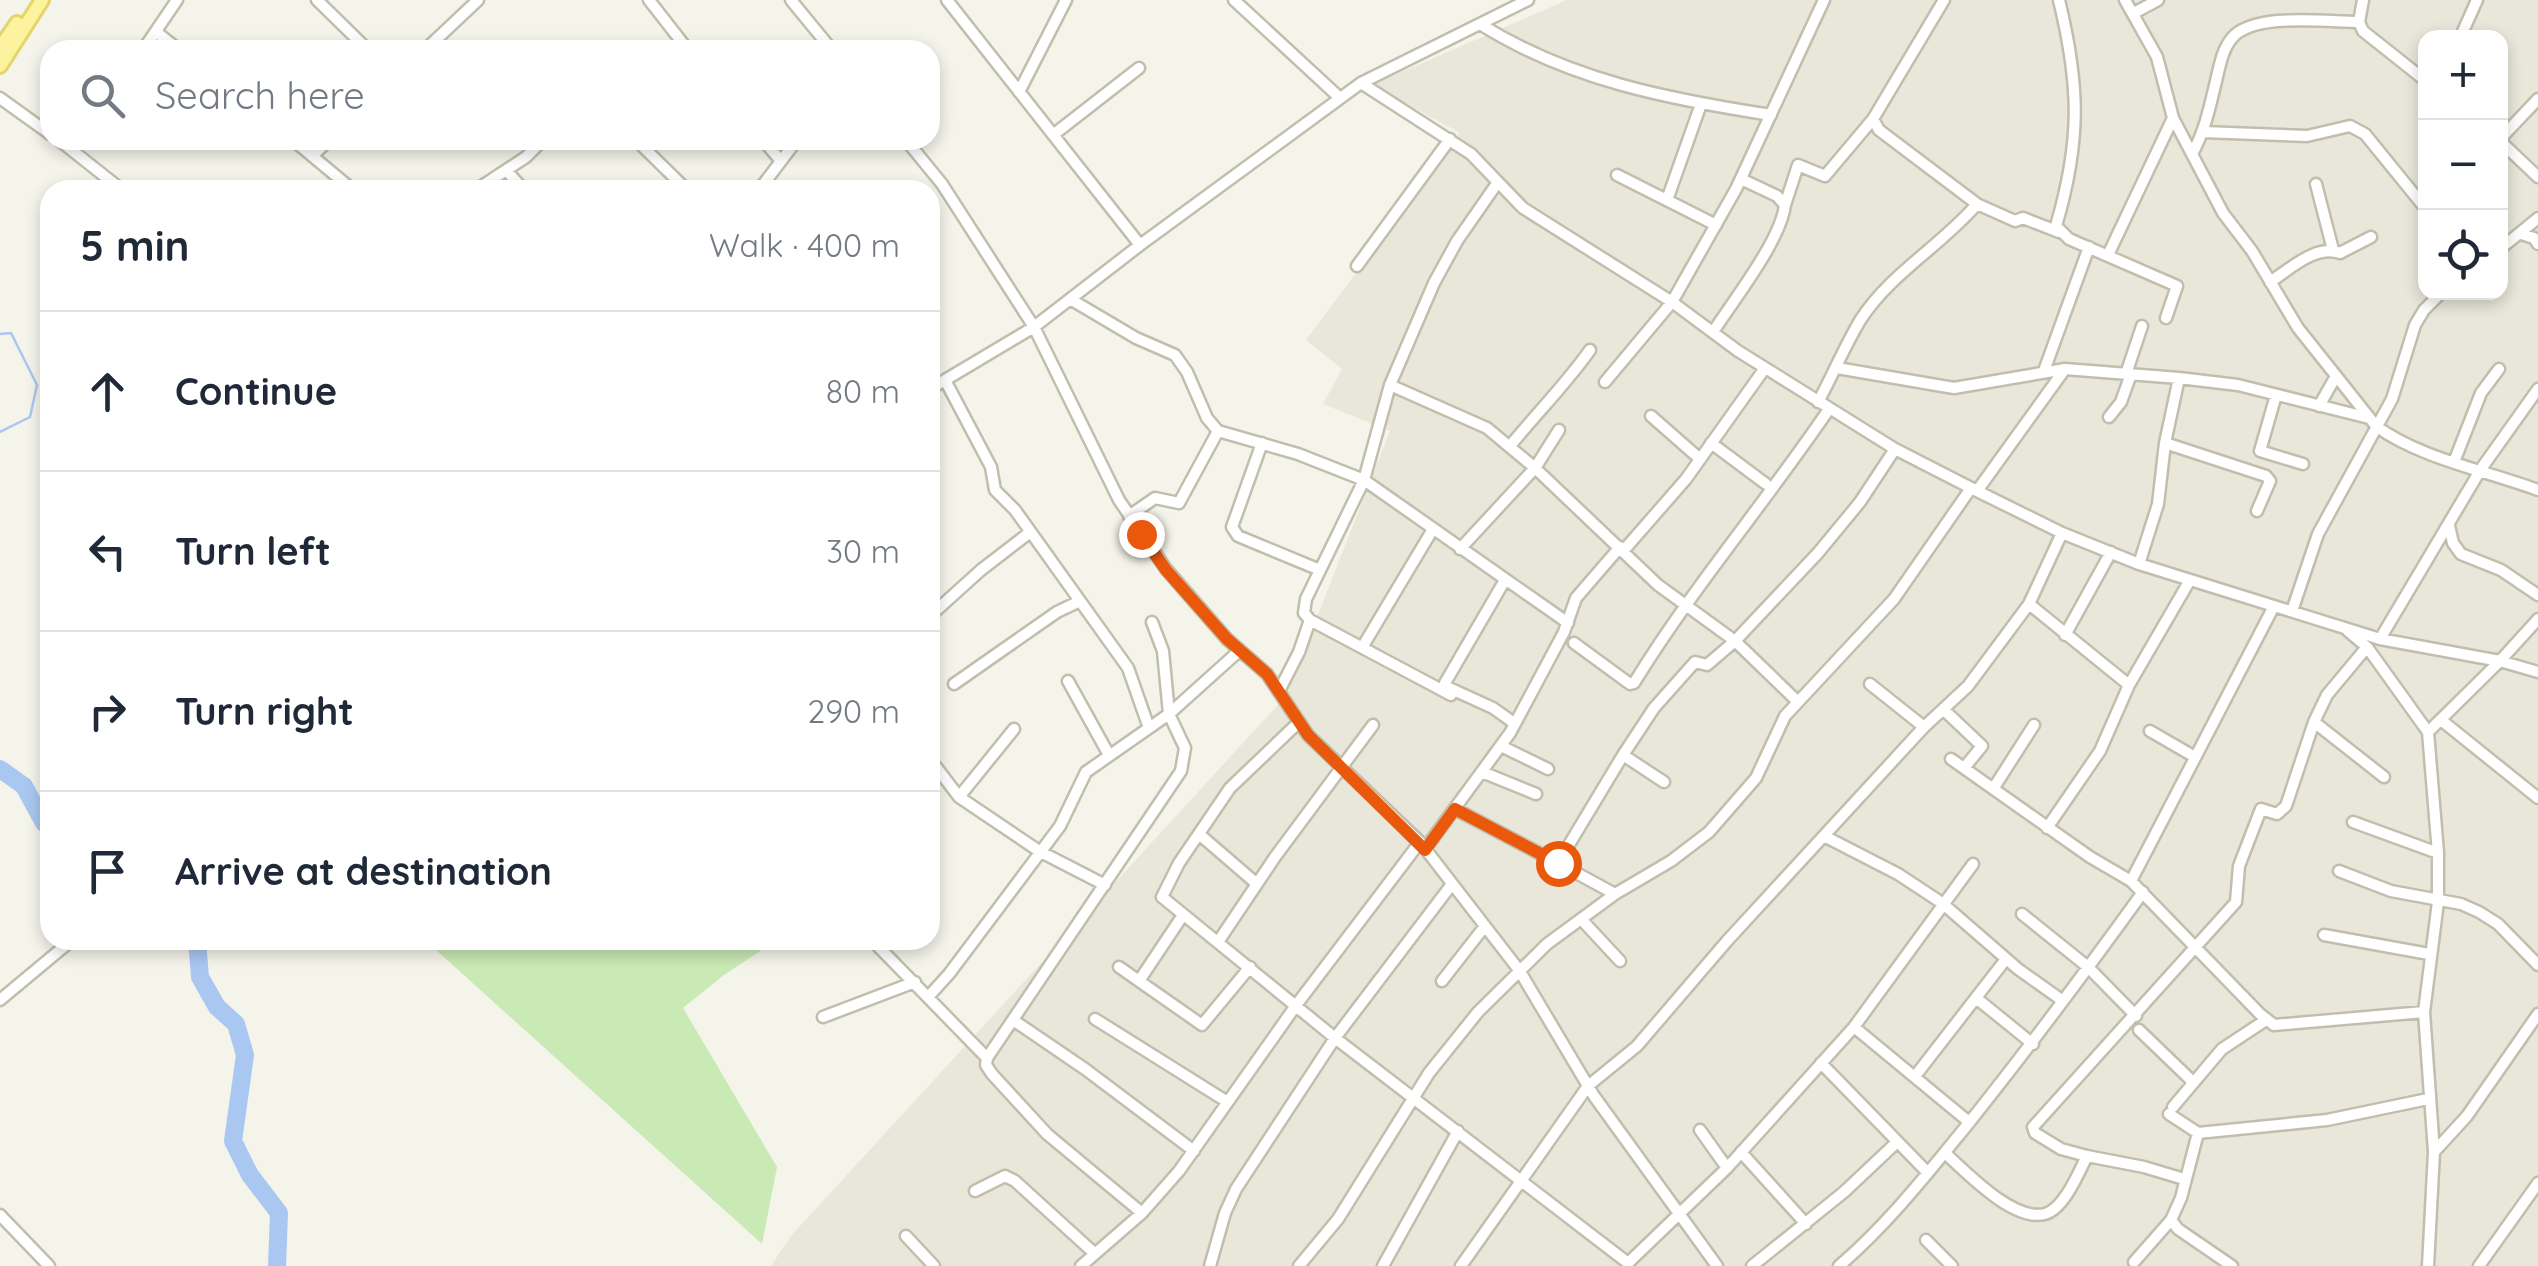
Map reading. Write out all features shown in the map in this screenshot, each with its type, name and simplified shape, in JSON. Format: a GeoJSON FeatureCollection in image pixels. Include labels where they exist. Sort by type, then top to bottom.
{"type":"FeatureCollection","features":[{"type":"Feature","properties":{"kind":"main road"},"geometry":{"type":"LineString","coordinates":[[0,48],[32,0]]}},
{"type":"Feature","properties":{"kind":"main road"},"geometry":{"type":"LineString","coordinates":[[0,66],[42,0]]}},
{"type":"Feature","properties":{"kind":"street"},"geometry":{"type":"LineString","coordinates":[[150,40],[177,0]]}},
{"type":"Feature","properties":{"kind":"street"},"geometry":{"type":"LineString","coordinates":[[317,0],[358,40]]}},
{"type":"Feature","properties":{"kind":"street"},"geometry":{"type":"LineString","coordinates":[[436,40],[478,0]]}},
{"type":"Feature","properties":{"kind":"street"},"geometry":{"type":"LineString","coordinates":[[649,0],[680,40]]}},
{"type":"Feature","properties":{"kind":"street"},"geometry":{"type":"LineString","coordinates":[[791,0],[824,40]]}},
{"type":"Feature","properties":{"kind":"street"},"geometry":{"type":"LineString","coordinates":[[947,0],[1140,245]]}},
{"type":"Feature","properties":{"kind":"street"},"geometry":{"type":"LineString","coordinates":[[1020,92],[1066,0]]}},
{"type":"Feature","properties":{"kind":"street"},"geometry":{"type":"LineString","coordinates":[[1234,0],[1340,98]]}},
{"type":"Feature","properties":{"kind":"street"},"geometry":{"type":"LineString","coordinates":[[940,383],[1034,327],[1361,83],[1528,0]]}},
{"type":"Feature","properties":{"kind":"street"},"geometry":{"type":"LineString","coordinates":[[1605,382],[1672,302],[1741,179],[1824,0]]}},
{"type":"Feature","properties":{"kind":"street"},"geometry":{"type":"LineString","coordinates":[[1713,332],[1776,234],[1798,165],[1825,176],[1873,119],[1944,0]]}},
{"type":"Feature","properties":{"kind":"street"},"geometry":{"type":"LineString","coordinates":[[2059,0],[2073,56],[2075,97],[2073,163],[2056,226],[2059,232]]}},
{"type":"Feature","properties":{"kind":"street"},"geometry":{"type":"LineString","coordinates":[[2125,0],[2156,57],[2173,118],[2223,213],[2252,250],[2298,328],[2373,422],[2388,435],[2538,490]]}},
{"type":"Feature","properties":{"kind":"street"},"geometry":{"type":"LineString","coordinates":[[2134,13],[2158,0]]}},
{"type":"Feature","properties":{"kind":"street"},"geometry":{"type":"LineString","coordinates":[[2363,0],[2359,22],[2363,31],[2418,75]]}},
{"type":"Feature","properties":{"kind":"street"},"geometry":{"type":"LineString","coordinates":[[2464,30],[2477,0]]}},
{"type":"Feature","properties":{"kind":"street"},"geometry":{"type":"LineString","coordinates":[[2192,154],[2203,132],[2224,51],[2245,26],[2261,22],[2359,22]]}},
{"type":"Feature","properties":{"kind":"street"},"geometry":{"type":"LineString","coordinates":[[1480,24],[1520,50],[1632,90],[1771,114]]}},
{"type":"Feature","properties":{"kind":"street"},"geometry":{"type":"LineString","coordinates":[[156,32],[166,40]]}},
{"type":"Feature","properties":{"kind":"street"},"geometry":{"type":"LineString","coordinates":[[1053,134],[1138,68]]}},
{"type":"Feature","properties":{"kind":"street"},"geometry":{"type":"LineString","coordinates":[[1361,83],[1471,154],[1523,208],[1672,302],[1818,402],[1895,450],[1974,490],[2062,533],[2139,564],[2380,639],[2538,672]]}},
{"type":"Feature","properties":{"kind":"street"},"geometry":{"type":"LineString","coordinates":[[0,98],[40,127]]}},
{"type":"Feature","properties":{"kind":"street"},"geometry":{"type":"LineString","coordinates":[[2508,131],[2538,99]]}},
{"type":"Feature","properties":{"kind":"street"},"geometry":{"type":"LineString","coordinates":[[1666,200],[1701,104]]}},
{"type":"Feature","properties":{"kind":"street"},"geometry":{"type":"LineString","coordinates":[[2108,256],[2173,118]]}},
{"type":"Feature","properties":{"kind":"street"},"geometry":{"type":"LineString","coordinates":[[1873,119],[1879,130],[1977,204],[2015,221],[2024,218],[2059,232],[2177,286],[2166,318]]}},
{"type":"Feature","properties":{"kind":"street"},"geometry":{"type":"LineString","coordinates":[[2203,132],[2307,136],[2350,126],[2365,134],[2418,199]]}},
{"type":"Feature","properties":{"kind":"street"},"geometry":{"type":"LineString","coordinates":[[1357,266],[1450,139]]}},
{"type":"Feature","properties":{"kind":"street"},"geometry":{"type":"LineString","coordinates":[[2508,148],[2538,177]]}},
{"type":"Feature","properties":{"kind":"street"},"geometry":{"type":"LineString","coordinates":[[73,150],[110,180]]}},
{"type":"Feature","properties":{"kind":"street"},"geometry":{"type":"LineString","coordinates":[[304,150],[341,180]]}},
{"type":"Feature","properties":{"kind":"street"},"geometry":{"type":"LineString","coordinates":[[312,156],[318,150]]}},
{"type":"Feature","properties":{"kind":"street"},"geometry":{"type":"LineString","coordinates":[[491,180],[531,150]]}},
{"type":"Feature","properties":{"kind":"street"},"geometry":{"type":"LineString","coordinates":[[646,150],[677,180]]}},
{"type":"Feature","properties":{"kind":"street"},"geometry":{"type":"LineString","coordinates":[[771,150],[781,162]]}},
{"type":"Feature","properties":{"kind":"street"},"geometry":{"type":"LineString","coordinates":[[768,180],[790,150]]}},
{"type":"Feature","properties":{"kind":"street"},"geometry":{"type":"LineString","coordinates":[[914,150],[939,180]]}},
{"type":"Feature","properties":{"kind":"street"},"geometry":{"type":"LineString","coordinates":[[506,170],[515,180]]}},
{"type":"Feature","properties":{"kind":"street"},"geometry":{"type":"LineString","coordinates":[[1616,175],[1716,225]]}},
{"type":"Feature","properties":{"kind":"street"},"geometry":{"type":"LineString","coordinates":[[1741,179],[1778,196],[1785,205]]}},
{"type":"Feature","properties":{"kind":"street"},"geometry":{"type":"LineString","coordinates":[[940,182],[1034,327],[1129,516],[1166,570],[1239,650],[1267,674],[1299,722],[1422,846],[1519,970],[1588,1086],[1717,1266]]}},
{"type":"Feature","properties":{"kind":"street"},"geometry":{"type":"LineString","coordinates":[[1452,696],[1310,620],[1304,613],[1306,599],[1364,480],[1390,385],[1434,284],[1498,182]]}},
{"type":"Feature","properties":{"kind":"street"},"geometry":{"type":"LineString","coordinates":[[2316,184],[2333,250]]}},
{"type":"Feature","properties":{"kind":"street"},"geometry":{"type":"LineString","coordinates":[[1818,402],[1861,318],[1884,291],[1956,228],[1977,204]]}},
{"type":"Feature","properties":{"kind":"street"},"geometry":{"type":"LineString","coordinates":[[2508,243],[2538,218]]}},
{"type":"Feature","properties":{"kind":"street"},"geometry":{"type":"LineString","coordinates":[[2521,234],[2534,238],[2538,244]]}},
{"type":"Feature","properties":{"kind":"street"},"geometry":{"type":"LineString","coordinates":[[2270,282],[2316,253],[2340,253],[2370,237]]}},
{"type":"Feature","properties":{"kind":"street"},"geometry":{"type":"LineString","coordinates":[[2044,371],[2089,247]]}},
{"type":"Feature","properties":{"kind":"street"},"geometry":{"type":"LineString","coordinates":[[1070,299],[1136,338],[1174,354],[1187,372],[1207,418],[1218,431],[1364,480],[1568,623]]}},
{"type":"Feature","properties":{"kind":"street"},"geometry":{"type":"LineString","coordinates":[[2292,611],[2318,534],[2373,422],[2392,400],[2415,325],[2434,300]]}},
{"type":"Feature","properties":{"kind":"street"},"geometry":{"type":"LineString","coordinates":[[2109,417],[2121,402],[2142,326]]}},
{"type":"Feature","properties":{"kind":"street"},"geometry":{"type":"LineString","coordinates":[[1510,446],[1548,400],[1564,387],[1590,350]]}},
{"type":"Feature","properties":{"kind":"street"},"geometry":{"type":"LineString","coordinates":[[1081,1266],[1142,1213],[1194,1151],[1297,1004],[1455,809],[1501,746],[1568,623],[1576,598],[1700,459],[1765,368]]}},
{"type":"Feature","properties":{"kind":"street"},"geometry":{"type":"LineString","coordinates":[[1837,368],[1954,388],[2065,369],[2179,378],[2238,385],[2373,422]]}},
{"type":"Feature","properties":{"kind":"street"},"geometry":{"type":"LineString","coordinates":[[1299,1266],[1338,1219],[1413,1096],[1478,1012],[1519,970],[1581,918],[1710,832],[1756,778],[1785,716],[1894,599],[2065,369]]}},
{"type":"Feature","properties":{"kind":"street"},"geometry":{"type":"LineString","coordinates":[[2454,462],[2480,393],[2498,369]]}},
{"type":"Feature","properties":{"kind":"street"},"geometry":{"type":"LineString","coordinates":[[2319,406],[2336,376]]}},
{"type":"Feature","properties":{"kind":"street"},"geometry":{"type":"LineString","coordinates":[[2139,564],[2158,504],[2165,443],[2179,378]]}},
{"type":"Feature","properties":{"kind":"street"},"geometry":{"type":"LineString","coordinates":[[945,380],[991,467],[996,490],[1015,510],[1128,668],[1149,728]]}},
{"type":"Feature","properties":{"kind":"street"},"geometry":{"type":"LineString","coordinates":[[1390,385],[1487,428],[1658,585],[1734,641],[1797,701]]}},
{"type":"Feature","properties":{"kind":"street"},"geometry":{"type":"LineString","coordinates":[[2380,639],[2481,469],[2538,388]]}},
{"type":"Feature","properties":{"kind":"street"},"geometry":{"type":"LineString","coordinates":[[2276,395],[2260,452],[2303,464]]}},
{"type":"Feature","properties":{"kind":"street"},"geometry":{"type":"LineString","coordinates":[[1574,643],[1630,684],[1684,604],[1830,409]]}},
{"type":"Feature","properties":{"kind":"street"},"geometry":{"type":"LineString","coordinates":[[1651,416],[1700,459]]}},
{"type":"Feature","properties":{"kind":"street"},"geometry":{"type":"LineString","coordinates":[[1460,549],[1535,468],[1560,430]]}},
{"type":"Feature","properties":{"kind":"street"},"geometry":{"type":"LineString","coordinates":[[1129,516],[1155,498],[1179,503],[1218,431]]}},
{"type":"Feature","properties":{"kind":"street"},"geometry":{"type":"LineString","coordinates":[[1711,443],[1766,484]]}},
{"type":"Feature","properties":{"kind":"street"},"geometry":{"type":"LineString","coordinates":[[2165,443],[2269,478],[2257,511]]}},
{"type":"Feature","properties":{"kind":"street"},"geometry":{"type":"LineString","coordinates":[[1262,444],[1232,528],[1238,536],[1320,570]]}},
{"type":"Feature","properties":{"kind":"street"},"geometry":{"type":"LineString","coordinates":[[1558,863],[1654,708],[1695,662],[1707,665],[1734,641],[1818,553],[1860,502],[1895,450]]}},
{"type":"Feature","properties":{"kind":"street"},"geometry":{"type":"LineString","coordinates":[[2449,525],[2453,543],[2462,554],[2500,570],[2538,595]]}},
{"type":"Feature","properties":{"kind":"street"},"geometry":{"type":"LineString","coordinates":[[1363,646],[1433,530]]}},
{"type":"Feature","properties":{"kind":"street"},"geometry":{"type":"LineString","coordinates":[[940,604],[1029,533]]}},
{"type":"Feature","properties":{"kind":"street"},"geometry":{"type":"LineString","coordinates":[[1461,1266],[1588,1086],[1637,1046],[1727,941],[1924,727],[1968,686],[2029,604],[2062,533]]}},
{"type":"Feature","properties":{"kind":"street"},"geometry":{"type":"LineString","coordinates":[[2065,636],[2110,552]]}},
{"type":"Feature","properties":{"kind":"street"},"geometry":{"type":"LineString","coordinates":[[1505,580],[1444,683],[1514,723]]}},
{"type":"Feature","properties":{"kind":"street"},"geometry":{"type":"LineString","coordinates":[[2048,828],[2100,751],[2129,686],[2190,580]]}},
{"type":"Feature","properties":{"kind":"street"},"geometry":{"type":"LineString","coordinates":[[954,684],[1057,612],[1080,601]]}},
{"type":"Feature","properties":{"kind":"street"},"geometry":{"type":"LineString","coordinates":[[2029,604],[2129,686]]}},
{"type":"Feature","properties":{"kind":"street"},"geometry":{"type":"LineString","coordinates":[[2131,881],[2274,606]]}},
{"type":"Feature","properties":{"kind":"street"},"geometry":{"type":"LineString","coordinates":[[2428,732],[2538,618]]}},
{"type":"Feature","properties":{"kind":"street"},"geometry":{"type":"LineString","coordinates":[[1279,691],[1310,620]]}},
{"type":"Feature","properties":{"kind":"street"},"geometry":{"type":"LineString","coordinates":[[1142,1213],[1047,1134],[992,1074],[986,1058],[1181,771],[1184,748],[1169,714],[1162,651],[1152,622]]}},
{"type":"Feature","properties":{"kind":"street"},"geometry":{"type":"LineString","coordinates":[[2344,628],[2367,647],[2428,732],[2438,852],[2438,902],[2424,1012],[2434,1152],[2428,1266]]}},
{"type":"Feature","properties":{"kind":"street"},"geometry":{"type":"LineString","coordinates":[[2184,1179],[2060,1149],[2035,1133],[2033,1127],[2236,902],[2239,866],[2252,826],[2263,808],[2277,814],[2286,806],[2327,695],[2367,647]]}},
{"type":"Feature","properties":{"kind":"street"},"geometry":{"type":"LineString","coordinates":[[929,996],[1070,810],[1080,779],[1169,714],[1239,650]]}},
{"type":"Feature","properties":{"kind":"street"},"geometry":{"type":"LineString","coordinates":[[1068,681],[1110,756]]}},
{"type":"Feature","properties":{"kind":"street"},"geometry":{"type":"LineString","coordinates":[[1870,684],[1924,727]]}},
{"type":"Feature","properties":{"kind":"street"},"geometry":{"type":"LineString","coordinates":[[1944,710],[1982,746],[1964,768]]}},
{"type":"Feature","properties":{"kind":"street"},"geometry":{"type":"LineString","coordinates":[[2440,720],[2538,798]]}},
{"type":"Feature","properties":{"kind":"street"},"geometry":{"type":"LineString","coordinates":[[1299,722],[1230,788],[1162,897],[1335,1038],[1524,1180],[1626,1264],[1727,1168],[1854,1026],[1973,864]]}},
{"type":"Feature","properties":{"kind":"street"},"geometry":{"type":"LineString","coordinates":[[2314,722],[2384,777]]}},
{"type":"Feature","properties":{"kind":"street"},"geometry":{"type":"LineString","coordinates":[[1218,942],[1372,725]]}},
{"type":"Feature","properties":{"kind":"street"},"geometry":{"type":"LineString","coordinates":[[1993,789],[2034,726]]}},
{"type":"Feature","properties":{"kind":"street"},"geometry":{"type":"LineString","coordinates":[[959,798],[1014,729]]}},
{"type":"Feature","properties":{"kind":"street"},"geometry":{"type":"LineString","coordinates":[[2150,731],[2195,758]]}},
{"type":"Feature","properties":{"kind":"street"},"geometry":{"type":"LineString","coordinates":[[1501,746],[1548,769]]}},
{"type":"Feature","properties":{"kind":"street"},"geometry":{"type":"LineString","coordinates":[[1623,755],[1664,782]]}},
{"type":"Feature","properties":{"kind":"street"},"geometry":{"type":"LineString","coordinates":[[1952,759],[2131,881],[2274,1025],[2424,1012]]}},
{"type":"Feature","properties":{"kind":"street"},"geometry":{"type":"LineString","coordinates":[[940,772],[959,798],[1039,851],[1105,885]]}},
{"type":"Feature","properties":{"kind":"street"},"geometry":{"type":"LineString","coordinates":[[1482,772],[1536,794]]}},
{"type":"Feature","properties":{"kind":"street"},"geometry":{"type":"LineString","coordinates":[[1455,809],[1615,894]]}},
{"type":"Feature","properties":{"kind":"street"},"geometry":{"type":"LineString","coordinates":[[2353,822],[2438,852]]}},
{"type":"Feature","properties":{"kind":"street"},"geometry":{"type":"LineString","coordinates":[[1199,834],[1256,884]]}},
{"type":"Feature","properties":{"kind":"street"},"geometry":{"type":"LineString","coordinates":[[1824,836],[1898,874],[1942,903],[2006,959],[2063,1001]]}},
{"type":"Feature","properties":{"kind":"street"},"geometry":{"type":"LineString","coordinates":[[2339,870],[2390,891],[2461,904],[2498,924],[2538,965]]}},
{"type":"Feature","properties":{"kind":"street"},"geometry":{"type":"LineString","coordinates":[[1210,1266],[1236,1190],[1335,1038],[1452,884]]}},
{"type":"Feature","properties":{"kind":"street"},"geometry":{"type":"LineString","coordinates":[[1839,1266],[1867,1242],[1928,1173],[2033,1044],[2143,892]]}},
{"type":"Feature","properties":{"kind":"street"},"geometry":{"type":"LineString","coordinates":[[2022,914],[2088,967],[2136,1016]]}},
{"type":"Feature","properties":{"kind":"street"},"geometry":{"type":"LineString","coordinates":[[1139,982],[1183,915]]}},
{"type":"Feature","properties":{"kind":"street"},"geometry":{"type":"LineString","coordinates":[[1581,918],[1620,961]]}},
{"type":"Feature","properties":{"kind":"street"},"geometry":{"type":"LineString","coordinates":[[1442,981],[1485,926]]}},
{"type":"Feature","properties":{"kind":"street"},"geometry":{"type":"LineString","coordinates":[[2324,935],[2429,954]]}},
{"type":"Feature","properties":{"kind":"street"},"geometry":{"type":"LineString","coordinates":[[0,1000],[60,950]]}},
{"type":"Feature","properties":{"kind":"street"},"geometry":{"type":"LineString","coordinates":[[882,950],[986,1058]]}},
{"type":"Feature","properties":{"kind":"street"},"geometry":{"type":"LineString","coordinates":[[1916,1075],[2006,959]]}},
{"type":"Feature","properties":{"kind":"street"},"geometry":{"type":"LineString","coordinates":[[1119,968],[1202,1025],[1250,967]]}},
{"type":"Feature","properties":{"kind":"street"},"geometry":{"type":"LineString","coordinates":[[824,1017],[915,982]]}},
{"type":"Feature","properties":{"kind":"street"},"geometry":{"type":"LineString","coordinates":[[1976,998],[2033,1044]]}},
{"type":"Feature","properties":{"kind":"street"},"geometry":{"type":"LineString","coordinates":[[2434,1152],[2467,1116],[2538,1014]]}},
{"type":"Feature","properties":{"kind":"street"},"geometry":{"type":"LineString","coordinates":[[1095,1019],[1226,1101]]}},
{"type":"Feature","properties":{"kind":"street"},"geometry":{"type":"LineString","coordinates":[[1012,1020],[1194,1151]]}},
{"type":"Feature","properties":{"kind":"street"},"geometry":{"type":"LineString","coordinates":[[2266,1020],[2222,1049],[2171,1111],[2198,1134],[2327,1120],[2428,1098]]}},
{"type":"Feature","properties":{"kind":"street"},"geometry":{"type":"LineString","coordinates":[[1854,1026],[1969,1122]]}},
{"type":"Feature","properties":{"kind":"street"},"geometry":{"type":"LineString","coordinates":[[2139,1030],[2192,1081]]}},
{"type":"Feature","properties":{"kind":"street"},"geometry":{"type":"LineString","coordinates":[[1820,1063],[1928,1173]]}},
{"type":"Feature","properties":{"kind":"street"},"geometry":{"type":"LineString","coordinates":[[1383,1266],[1458,1130]]}},
{"type":"Feature","properties":{"kind":"street"},"geometry":{"type":"LineString","coordinates":[[1700,1130],[1727,1168]]}},
{"type":"Feature","properties":{"kind":"street"},"geometry":{"type":"LineString","coordinates":[[2134,1262],[2171,1220],[2198,1134]]}},
{"type":"Feature","properties":{"kind":"street"},"geometry":{"type":"LineString","coordinates":[[1752,1266],[1896,1144]]}},
{"type":"Feature","properties":{"kind":"street"},"geometry":{"type":"LineString","coordinates":[[1741,1152],[1806,1224]]}},
{"type":"Feature","properties":{"kind":"street"},"geometry":{"type":"LineString","coordinates":[[1945,1152],[2001,1203],[2046,1214],[2065,1194],[2087,1156]]}},
{"type":"Feature","properties":{"kind":"street"},"geometry":{"type":"LineString","coordinates":[[975,1191],[1005,1176],[1015,1181],[1094,1252]]}},
{"type":"Feature","properties":{"kind":"street"},"geometry":{"type":"LineString","coordinates":[[2479,1266],[2538,1184]]}},
{"type":"Feature","properties":{"kind":"street"},"geometry":{"type":"LineString","coordinates":[[2526,1199],[2538,1206]]}},
{"type":"Feature","properties":{"kind":"street"},"geometry":{"type":"LineString","coordinates":[[0,1216],[48,1266]]}},
{"type":"Feature","properties":{"kind":"street"},"geometry":{"type":"LineString","coordinates":[[2171,1220],[2232,1266]]}},
{"type":"Feature","properties":{"kind":"street"},"geometry":{"type":"LineString","coordinates":[[906,1236],[934,1266]]}},
{"type":"Feature","properties":{"kind":"street"},"geometry":{"type":"LineString","coordinates":[[1926,1240],[1952,1266]]}},
{"type":"Feature","properties":{"kind":"shaded area"},"geometry":{"type":"Polygon","coordinates":[[[1567,0],[2538,0],[2538,1266],[771,1266],[790,1237],[1286,696],[1390,431],[1323,404],[1342,369],[1306,340],[1460,133],[1372,85],[1567,0]]]}},
{"type":"Feature","properties":{"kind":"green space"},"geometry":{"type":"Polygon","coordinates":[[[436,950],[762,950],[683,1008],[777,1167],[762,1244],[436,950]]]}},
{"type":"Feature","properties":{"kind":"waterway"},"geometry":{"type":"LineString","coordinates":[[0,334],[11,333],[37,385],[30,417],[0,432]]}},
{"type":"Feature","properties":{"kind":"waterway"},"geometry":{"type":"LineString","coordinates":[[0,769],[24,786],[40,816]]}},
{"type":"Feature","properties":{"kind":"waterway"},"geometry":{"type":"LineString","coordinates":[[198,950],[200,977],[217,1007],[236,1024],[245,1055],[233,1141],[250,1175],[279,1213],[277,1266]]}},
{"type":"Feature","properties":{"kind":"route"},"geometry":{"type":"LineString","coordinates":[[1141,534],[1166,570],[1227,639],[1267,674],[1308,735],[1425,850],[1455,809],[1558,863]]}}]}
